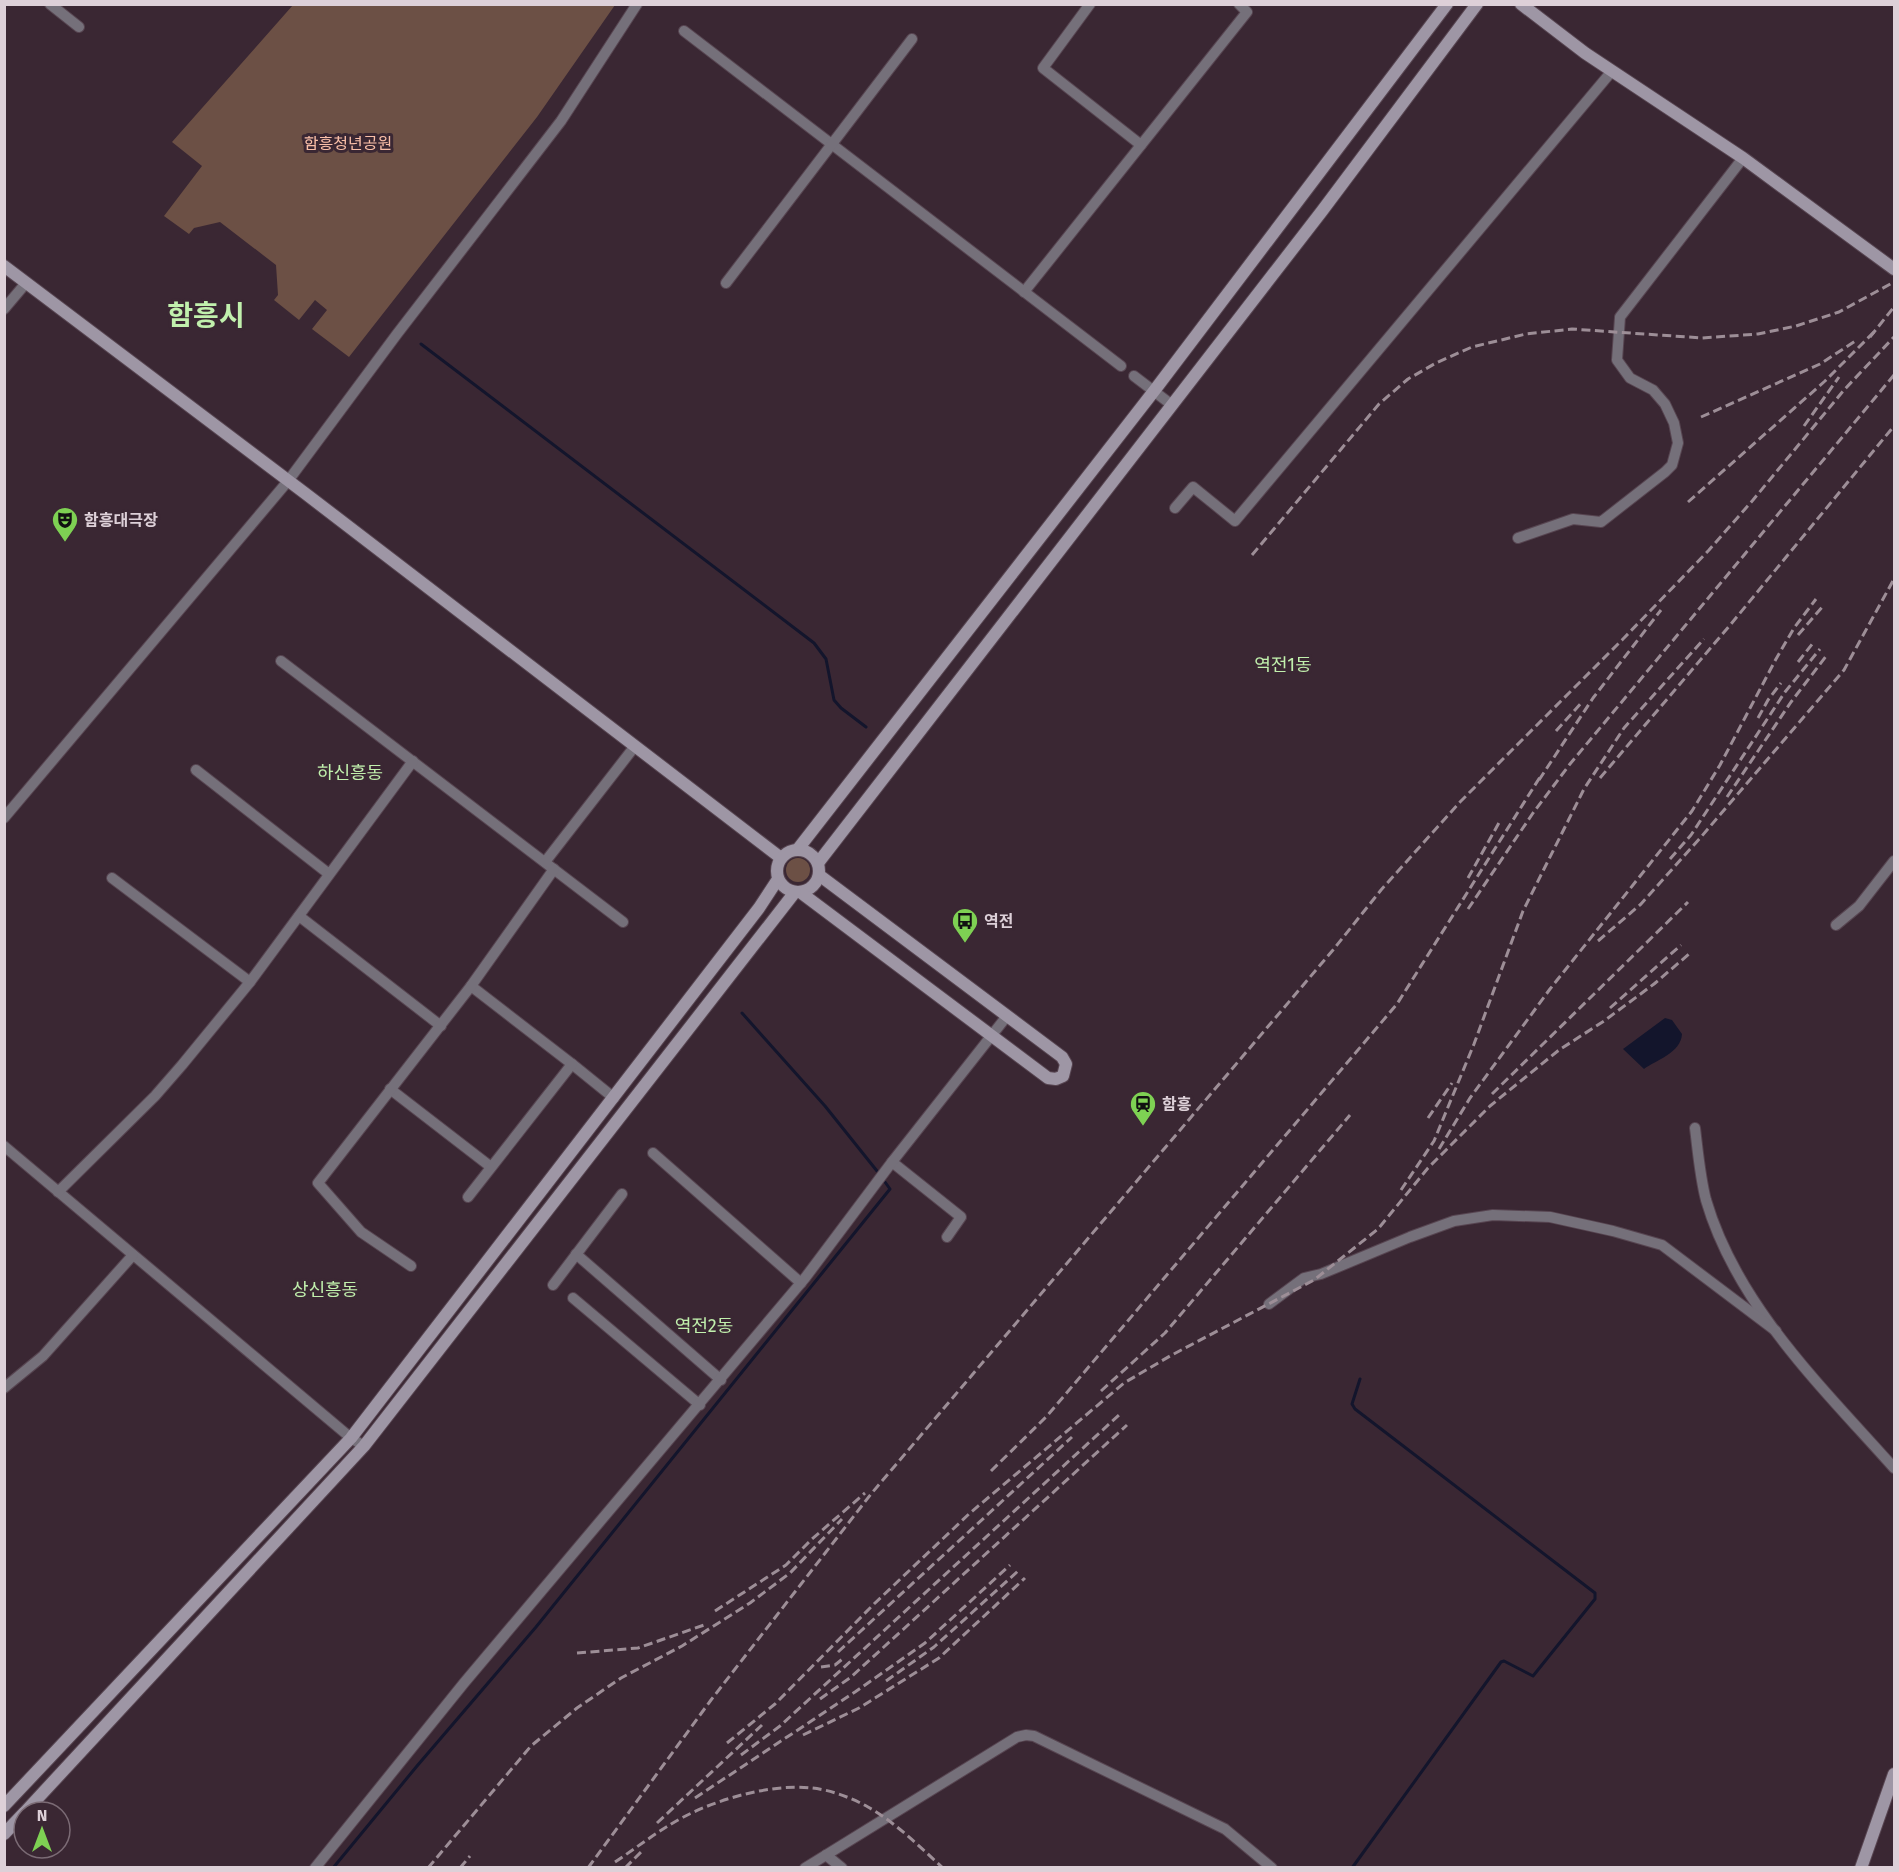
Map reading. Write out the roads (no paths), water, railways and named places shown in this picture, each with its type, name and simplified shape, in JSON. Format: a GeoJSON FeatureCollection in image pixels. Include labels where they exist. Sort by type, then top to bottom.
{"type":"FeatureCollection","features":[{"type":"Feature","properties":{"kind":"main road"},"geometry":{"type":"LineString","coordinates":[[798,849],[1154,391],[1447,4]]}},
{"type":"Feature","properties":{"kind":"main road"},"geometry":{"type":"LineString","coordinates":[[35,1800],[364,1446],[798,892],[814,885],[819,869],[1322,212],[1478,4]]}},
{"type":"Feature","properties":{"kind":"main road"},"geometry":{"type":"LineString","coordinates":[[1521,4],[1569,42],[1743,158],[1894,269]]}},
{"type":"Feature","properties":{"kind":"main road"},"geometry":{"type":"LineString","coordinates":[[4,266],[781,858]]}},
{"type":"Feature","properties":{"kind":"main road"},"geometry":{"type":"LineString","coordinates":[[798,849],[813,855],[819,869],[1062,1057],[1066,1068],[1063,1076],[1056,1079],[1048,1078],[798,892],[784,887],[778,879],[777,867],[781,858],[790,851],[798,849]]}},
{"type":"Feature","properties":{"kind":"main road"},"geometry":{"type":"LineString","coordinates":[[4,1806],[351,1438],[480,1268],[614,1098],[759,908],[778,879]]}},
{"type":"Feature","properties":{"kind":"main road"},"geometry":{"type":"LineString","coordinates":[[1861,1868],[1894,1774]]}},
{"type":"Feature","properties":{"kind":"street"},"geometry":{"type":"LineString","coordinates":[[50,4],[80,27]]}},
{"type":"Feature","properties":{"kind":"street"},"geometry":{"type":"LineString","coordinates":[[4,818],[288,481],[397,334],[561,121],[637,4]]}},
{"type":"Feature","properties":{"kind":"street"},"geometry":{"type":"LineString","coordinates":[[1090,4],[1042,68],[1141,145]]}},
{"type":"Feature","properties":{"kind":"street"},"geometry":{"type":"LineString","coordinates":[[1024,292],[1247,12],[1239,4]]}},
{"type":"Feature","properties":{"kind":"street"},"geometry":{"type":"LineString","coordinates":[[684,31],[1120,366]]}},
{"type":"Feature","properties":{"kind":"street"},"geometry":{"type":"LineString","coordinates":[[726,284],[912,39]]}},
{"type":"Feature","properties":{"kind":"street"},"geometry":{"type":"LineString","coordinates":[[1175,508],[1193,487],[1235,521],[1612,71]]}},
{"type":"Feature","properties":{"kind":"street"},"geometry":{"type":"LineString","coordinates":[[1518,538],[1573,519],[1601,522],[1672,465],[1678,443],[1674,423],[1665,404],[1653,390],[1630,378],[1617,360],[1620,317],[1743,158]]}},
{"type":"Feature","properties":{"kind":"street"},"geometry":{"type":"LineString","coordinates":[[4,309],[26,283]]}},
{"type":"Feature","properties":{"kind":"street"},"geometry":{"type":"LineString","coordinates":[[1134,376],[1172,405]]}},
{"type":"Feature","properties":{"kind":"street"},"geometry":{"type":"LineString","coordinates":[[281,661],[623,922]]}},
{"type":"Feature","properties":{"kind":"street"},"geometry":{"type":"LineString","coordinates":[[411,1266],[361,1232],[318,1183],[471,986],[549,866],[635,746]]}},
{"type":"Feature","properties":{"kind":"street"},"geometry":{"type":"LineString","coordinates":[[58,1192],[155,1096],[250,982],[413,761]]}},
{"type":"Feature","properties":{"kind":"street"},"geometry":{"type":"LineString","coordinates":[[196,770],[329,874]]}},
{"type":"Feature","properties":{"kind":"street"},"geometry":{"type":"LineString","coordinates":[[1836,925],[1859,906],[1894,861]]}},
{"type":"Feature","properties":{"kind":"street"},"geometry":{"type":"LineString","coordinates":[[111,878],[250,982]]}},
{"type":"Feature","properties":{"kind":"street"},"geometry":{"type":"LineString","coordinates":[[299,916],[441,1026]]}},
{"type":"Feature","properties":{"kind":"street"},"geometry":{"type":"LineString","coordinates":[[471,986],[614,1098]]}},
{"type":"Feature","properties":{"kind":"street"},"geometry":{"type":"LineString","coordinates":[[315,1868],[464,1683],[801,1283],[892,1162],[1007,1016]]}},
{"type":"Feature","properties":{"kind":"street"},"geometry":{"type":"LineString","coordinates":[[468,1197],[572,1064]]}},
{"type":"Feature","properties":{"kind":"street"},"geometry":{"type":"LineString","coordinates":[[390,1089],[491,1167]]}},
{"type":"Feature","properties":{"kind":"street"},"geometry":{"type":"LineString","coordinates":[[1695,1128],[1703,1187],[1714,1222],[1743,1280],[1776,1331],[1894,1468]]}},
{"type":"Feature","properties":{"kind":"street"},"geometry":{"type":"LineString","coordinates":[[4,1146],[351,1438],[364,1446]]}},
{"type":"Feature","properties":{"kind":"street"},"geometry":{"type":"LineString","coordinates":[[653,1154],[801,1283]]}},
{"type":"Feature","properties":{"kind":"street"},"geometry":{"type":"LineString","coordinates":[[892,1162],[961,1217],[947,1237]]}},
{"type":"Feature","properties":{"kind":"street"},"geometry":{"type":"LineString","coordinates":[[553,1285],[622,1194]]}},
{"type":"Feature","properties":{"kind":"street"},"geometry":{"type":"LineString","coordinates":[[1269,1304],[1304,1278],[1321,1274],[1441,1225],[1485,1215],[1526,1215],[1561,1219],[1662,1245],[1776,1331]]}},
{"type":"Feature","properties":{"kind":"street"},"geometry":{"type":"LineString","coordinates":[[576,1254],[721,1380]]}},
{"type":"Feature","properties":{"kind":"street"},"geometry":{"type":"LineString","coordinates":[[4,1388],[43,1356],[133,1255]]}},
{"type":"Feature","properties":{"kind":"street"},"geometry":{"type":"LineString","coordinates":[[573,1298],[700,1405]]}},
{"type":"Feature","properties":{"kind":"street"},"geometry":{"type":"LineString","coordinates":[[805,1868],[1017,1737],[1026,1735],[1044,1741],[1225,1829],[1272,1868]]}},
{"type":"Feature","properties":{"kind":"street"},"geometry":{"type":"LineString","coordinates":[[826,1855],[842,1868]]}},
{"type":"Feature","properties":{"kind":"water"},"geometry":{"type":"Polygon","coordinates":[[[1665,1018],[1672,1020],[1682,1034],[1681,1041],[1673,1051],[1644,1069],[1623,1049],[1665,1018]]]}},
{"type":"Feature","properties":{"kind":"waterway"},"geometry":{"type":"LineString","coordinates":[[421,344],[814,643],[826,659],[834,700],[866,727]]}},
{"type":"Feature","properties":{"kind":"waterway"},"geometry":{"type":"LineString","coordinates":[[742,1013],[825,1106],[877,1171]]}},
{"type":"Feature","properties":{"kind":"waterway"},"geometry":{"type":"LineString","coordinates":[[333,1868],[536,1627],[890,1189],[885,1182]]}},
{"type":"Feature","properties":{"kind":"waterway"},"geometry":{"type":"LineString","coordinates":[[1352,1868],[1501,1662],[1504,1661],[1533,1676],[1595,1599],[1595,1593],[1355,1409],[1352,1404],[1360,1379]]}},
{"type":"Feature","properties":{"kind":"railway"},"geometry":{"type":"LineString","coordinates":[[1252,555],[1379,404],[1408,379],[1472,347],[1526,334],[1572,329],[1702,338],[1758,334],[1796,326],[1839,312],[1894,282]]}},
{"type":"Feature","properties":{"kind":"railway"},"geometry":{"type":"LineString","coordinates":[[1870,337],[1894,307]]}},
{"type":"Feature","properties":{"kind":"railway"},"geometry":{"type":"LineString","coordinates":[[1688,502],[1825,381],[1875,331]]}},
{"type":"Feature","properties":{"kind":"railway"},"geometry":{"type":"LineString","coordinates":[[588,1868],[711,1700],[871,1494],[1333,950],[1381,890],[1460,802],[1709,550],[1844,390],[1894,337]]}},
{"type":"Feature","properties":{"kind":"railway"},"geometry":{"type":"LineString","coordinates":[[1701,417],[1820,364],[1857,340]]}},
{"type":"Feature","properties":{"kind":"railway"},"geometry":{"type":"LineString","coordinates":[[1468,909],[1533,813],[1570,764],[1894,375]]}},
{"type":"Feature","properties":{"kind":"railway"},"geometry":{"type":"LineString","coordinates":[[1804,426],[1839,377]]}},
{"type":"Feature","properties":{"kind":"railway"},"geometry":{"type":"LineString","coordinates":[[1600,778],[1731,624],[1894,426]]}},
{"type":"Feature","properties":{"kind":"railway"},"geometry":{"type":"LineString","coordinates":[[1598,941],[1641,904],[1844,670],[1894,579]]}},
{"type":"Feature","properties":{"kind":"railway"},"geometry":{"type":"LineString","coordinates":[[1439,1149],[1470,1098],[1550,989],[1692,811],[1720,765],[1794,628],[1816,599]]}},
{"type":"Feature","properties":{"kind":"railway"},"geometry":{"type":"LineString","coordinates":[[1798,635],[1824,605]]}},
{"type":"Feature","properties":{"kind":"railway"},"geometry":{"type":"LineString","coordinates":[[1539,780],[1593,698],[1661,610]]}},
{"type":"Feature","properties":{"kind":"railway"},"geometry":{"type":"LineString","coordinates":[[1401,1190],[1434,1141],[1474,1044],[1523,911],[1584,789],[1624,728],[1704,639]]}},
{"type":"Feature","properties":{"kind":"railway"},"geometry":{"type":"LineString","coordinates":[[1798,662],[1813,643]]}},
{"type":"Feature","properties":{"kind":"railway"},"geometry":{"type":"LineString","coordinates":[[1670,859],[1691,835],[1785,692],[1820,649]]}},
{"type":"Feature","properties":{"kind":"railway"},"geometry":{"type":"LineString","coordinates":[[1727,797],[1791,702],[1827,655]]}},
{"type":"Feature","properties":{"kind":"railway"},"geometry":{"type":"LineString","coordinates":[[1758,718],[1781,683]]}},
{"type":"Feature","properties":{"kind":"railway"},"geometry":{"type":"LineString","coordinates":[[1556,731],[1583,701]]}},
{"type":"Feature","properties":{"kind":"railway"},"geometry":{"type":"LineString","coordinates":[[991,1471],[1047,1416],[1397,1004],[1542,774]]}},
{"type":"Feature","properties":{"kind":"railway"},"geometry":{"type":"LineString","coordinates":[[1468,878],[1500,821]]}},
{"type":"Feature","properties":{"kind":"railway"},"geometry":{"type":"LineString","coordinates":[[1492,1094],[1688,902]]}},
{"type":"Feature","properties":{"kind":"railway"},"geometry":{"type":"LineString","coordinates":[[1610,1008],[1681,945]]}},
{"type":"Feature","properties":{"kind":"railway"},"geometry":{"type":"LineString","coordinates":[[727,1743],[775,1704],[874,1604],[970,1513],[1124,1383],[1170,1356],[1314,1280],[1378,1229],[1428,1168],[1490,1106],[1559,1050],[1604,1021],[1654,984],[1689,954]]}},
{"type":"Feature","properties":{"kind":"railway"},"geometry":{"type":"LineString","coordinates":[[1428,1118],[1452,1083]]}},
{"type":"Feature","properties":{"kind":"railway"},"geometry":{"type":"LineString","coordinates":[[1101,1391],[1165,1333],[1350,1115]]}},
{"type":"Feature","properties":{"kind":"railway"},"geometry":{"type":"LineString","coordinates":[[741,1755],[780,1726],[1119,1415]]}},
{"type":"Feature","properties":{"kind":"railway"},"geometry":{"type":"LineString","coordinates":[[820,1699],[851,1677],[1127,1425]]}},
{"type":"Feature","properties":{"kind":"railway"},"geometry":{"type":"LineString","coordinates":[[838,1652],[1072,1437]]}},
{"type":"Feature","properties":{"kind":"railway"},"geometry":{"type":"LineString","coordinates":[[715,1611],[786,1565],[865,1493]]}},
{"type":"Feature","properties":{"kind":"railway"},"geometry":{"type":"LineString","coordinates":[[428,1868],[531,1746],[577,1708],[621,1678],[682,1646],[750,1603],[790,1573],[842,1519]]}},
{"type":"Feature","properties":{"kind":"railway"},"geometry":{"type":"LineString","coordinates":[[695,1798],[925,1643],[1010,1565]]}},
{"type":"Feature","properties":{"kind":"railway"},"geometry":{"type":"LineString","coordinates":[[886,1681],[934,1647],[1018,1571]]}},
{"type":"Feature","properties":{"kind":"railway"},"geometry":{"type":"LineString","coordinates":[[803,1735],[859,1708],[939,1658],[1025,1578]]}},
{"type":"Feature","properties":{"kind":"railway"},"geometry":{"type":"LineString","coordinates":[[577,1653],[638,1648],[707,1624]]}},
{"type":"Feature","properties":{"kind":"railway"},"geometry":{"type":"LineString","coordinates":[[821,1667],[835,1665],[845,1657]]}},
{"type":"Feature","properties":{"kind":"railway"},"geometry":{"type":"LineString","coordinates":[[657,1823],[762,1725]]}},
{"type":"Feature","properties":{"kind":"railway"},"geometry":{"type":"LineString","coordinates":[[615,1862],[668,1826],[700,1809],[757,1791],[795,1787],[834,1793],[868,1807],[898,1828],[943,1868]]}},
{"type":"Feature","properties":{"kind":"railway"},"geometry":{"type":"LineString","coordinates":[[625,1868],[641,1852]]}},
{"type":"Feature","properties":{"kind":"railway"},"geometry":{"type":"LineString","coordinates":[[460,1868],[470,1856]]}},
{"type":"Feature","properties":{"kind":"place","name":"함흥대극장"},"geometry":{"type":"Point","coordinates":[65,543]}},
{"type":"Feature","properties":{"kind":"place","name":"역전"},"geometry":{"type":"Point","coordinates":[965,944]}},
{"type":"Feature","properties":{"kind":"place","name":"함흥"},"geometry":{"type":"Point","coordinates":[1143,1127]}},
{"type":"Feature","properties":{"kind":"district","name":"함흥시"},"geometry":{"type":"Point","coordinates":[206,315]}},
{"type":"Feature","properties":{"kind":"district","name":"역전1동"},"geometry":{"type":"Point","coordinates":[1283,665]}},
{"type":"Feature","properties":{"kind":"district","name":"하신흥동"},"geometry":{"type":"Point","coordinates":[350,773]}},
{"type":"Feature","properties":{"kind":"district","name":"상신흥동"},"geometry":{"type":"Point","coordinates":[325,1290]}},
{"type":"Feature","properties":{"kind":"district","name":"역전2동"},"geometry":{"type":"Point","coordinates":[704,1326]}},
{"type":"Feature","properties":{"kind":"park label","name":"함흥청년공원"},"geometry":{"type":"Point","coordinates":[348,143]}}]}
